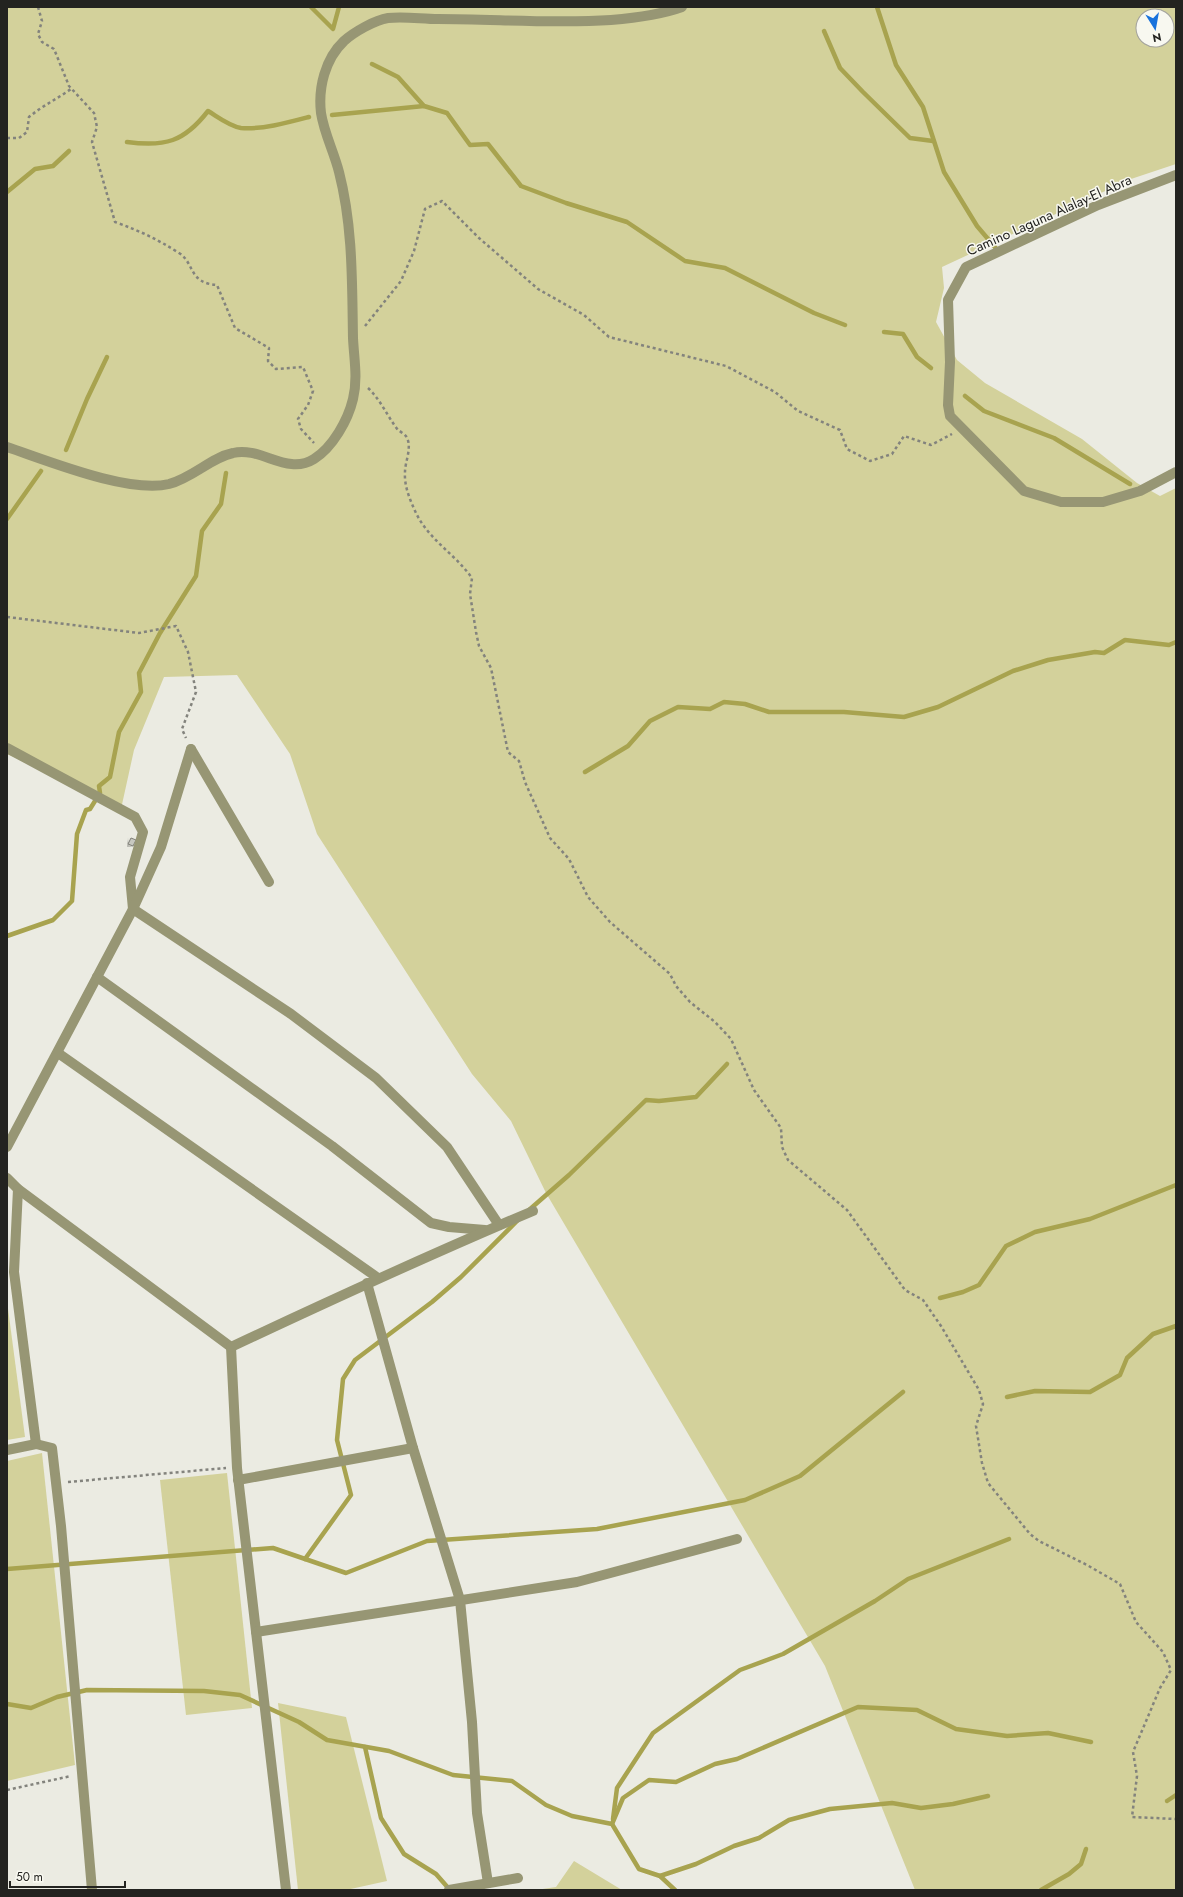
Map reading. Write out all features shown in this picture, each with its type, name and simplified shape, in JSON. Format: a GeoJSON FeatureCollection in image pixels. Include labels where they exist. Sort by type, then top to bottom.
{"type":"FeatureCollection","features":[{"type":"Feature","properties":{"kind":"street"},"geometry":{"type":"LineString","coordinates":[[7,447],[93,475],[135,485],[165,485],[188,478],[216,460],[234,452],[247,452],[294,464],[314,459],[333,441],[344,422],[353,401],[357,378],[353,340],[353,281],[349,234],[339,174],[321,112],[322,80],[332,56],[345,40],[386,18],[544,22],[594,21],[641,17],[682,7]]}},
{"type":"Feature","properties":{"kind":"street","name":"Camino Laguna Alalay-El Abra"},"geometry":{"type":"LineString","coordinates":[[1176,175],[1098,205],[966,267],[948,300],[950,362],[948,405],[950,416],[1024,491],[1060,502],[1103,502],[1140,491],[1176,472]]}},
{"type":"Feature","properties":{"kind":"street"},"geometry":{"type":"LineString","coordinates":[[7,748],[27,757],[135,817],[143,832],[130,877],[133,909]]}},
{"type":"Feature","properties":{"kind":"street"},"geometry":{"type":"LineString","coordinates":[[191,749],[268,882]]}},
{"type":"Feature","properties":{"kind":"street"},"geometry":{"type":"LineString","coordinates":[[7,1146],[58,1053],[133,909],[161,847],[191,749]]}},
{"type":"Feature","properties":{"kind":"street"},"geometry":{"type":"LineString","coordinates":[[133,909],[291,1014],[376,1078],[448,1147],[499,1225]]}},
{"type":"Feature","properties":{"kind":"street"},"geometry":{"type":"LineString","coordinates":[[97,977],[332,1146],[431,1223],[449,1227],[486,1230]]}},
{"type":"Feature","properties":{"kind":"street"},"geometry":{"type":"LineString","coordinates":[[58,1053],[378,1278]]}},
{"type":"Feature","properties":{"kind":"street"},"geometry":{"type":"LineString","coordinates":[[7,1178],[18,1189],[231,1347]]}},
{"type":"Feature","properties":{"kind":"street"},"geometry":{"type":"LineString","coordinates":[[18,1189],[14,1272],[36,1444]]}},
{"type":"Feature","properties":{"kind":"street"},"geometry":{"type":"LineString","coordinates":[[231,1347],[378,1278],[486,1230],[533,1211]]}},
{"type":"Feature","properties":{"kind":"street"},"geometry":{"type":"LineString","coordinates":[[367,1283],[413,1448],[460,1600],[472,1722],[477,1813],[488,1883]]}},
{"type":"Feature","properties":{"kind":"street"},"geometry":{"type":"LineString","coordinates":[[231,1347],[238,1480],[286,1890]]}},
{"type":"Feature","properties":{"kind":"street"},"geometry":{"type":"LineString","coordinates":[[7,1450],[36,1444],[52,1448],[92,1890]]}},
{"type":"Feature","properties":{"kind":"street"},"geometry":{"type":"LineString","coordinates":[[238,1480],[413,1448]]}},
{"type":"Feature","properties":{"kind":"street"},"geometry":{"type":"LineString","coordinates":[[256,1632],[577,1582],[737,1539]]}},
{"type":"Feature","properties":{"kind":"street"},"geometry":{"type":"LineString","coordinates":[[449,1890],[518,1878]]}},
{"type":"Feature","properties":{"kind":"path"},"geometry":{"type":"LineString","coordinates":[[38,7],[42,21],[38,34],[42,42],[54,49],[61,70],[71,88],[94,113],[97,127],[92,142],[115,222],[152,236],[182,254],[194,275],[207,285],[217,285],[235,328],[269,348],[268,361],[276,369],[304,367],[314,391],[308,405],[298,419],[300,429],[323,451]]}},
{"type":"Feature","properties":{"kind":"path"},"geometry":{"type":"LineString","coordinates":[[7,138],[19,138],[27,132],[29,117],[71,88]]}},
{"type":"Feature","properties":{"kind":"path"},"geometry":{"type":"LineString","coordinates":[[353,340],[401,281],[414,251],[425,209],[442,201],[479,238],[538,289],[584,315],[609,337],[726,366],[775,392],[798,412],[840,430],[847,449],[870,461],[892,454],[904,436],[931,445],[962,428]]}},
{"type":"Feature","properties":{"kind":"path"},"geometry":{"type":"LineString","coordinates":[[357,378],[378,397],[387,414],[407,438],[408,451],[404,472],[407,491],[417,514],[428,532],[442,548],[461,563],[472,578],[470,594],[476,632],[479,646],[491,668],[508,752],[519,761],[525,782],[550,838],[569,859],[588,897],[610,922],[670,974],[676,986],[690,1002],[716,1022],[731,1039],[754,1090],[781,1128],[782,1147],[788,1160],[847,1210],[905,1290],[923,1300],[937,1320],[980,1390],[983,1404],[976,1426],[982,1463],[988,1483],[1030,1534],[1039,1541],[1087,1565],[1120,1584],[1136,1622],[1162,1652],[1171,1670],[1160,1688],[1133,1752],[1136,1776],[1132,1817],[1176,1819]]}},
{"type":"Feature","properties":{"kind":"path"},"geometry":{"type":"LineString","coordinates":[[7,616],[139,633],[176,626],[188,652],[196,692],[182,729],[191,749]]}},
{"type":"Feature","properties":{"kind":"path"},"geometry":{"type":"LineString","coordinates":[[56,1483],[237,1468]]}},
{"type":"Feature","properties":{"kind":"path"},"geometry":{"type":"LineString","coordinates":[[7,1790],[82,1773]]}},
{"type":"Feature","properties":{"kind":"shaded area"},"geometry":{"type":"Polygon","coordinates":[[[7,7],[1176,7],[1176,164],[1131,179],[942,267],[944,288],[936,322],[957,360],[985,383],[1082,439],[1137,483],[1160,496],[1176,488],[1176,1890],[915,1890],[825,1666],[546,1193],[511,1121],[472,1074],[317,834],[290,754],[237,675],[164,677],[134,750],[121,809],[7,754],[7,7]]]}},
{"type":"Feature","properties":{"kind":"shaded area"},"geometry":{"type":"Polygon","coordinates":[[[7,1301],[25,1437],[7,1440],[7,1301]]]}},
{"type":"Feature","properties":{"kind":"shaded area"},"geometry":{"type":"Polygon","coordinates":[[[42,1453],[75,1765],[7,1781],[7,1461],[42,1453]]]}},
{"type":"Feature","properties":{"kind":"shaded area"},"geometry":{"type":"Polygon","coordinates":[[[227,1473],[252,1708],[186,1715],[160,1480],[227,1473]]]}},
{"type":"Feature","properties":{"kind":"shaded area"},"geometry":{"type":"Polygon","coordinates":[[[278,1703],[346,1717],[387,1881],[346,1890],[298,1890],[278,1703]]]}},
{"type":"Feature","properties":{"kind":"shaded area"},"geometry":{"type":"Polygon","coordinates":[[[574,1861],[622,1890],[536,1890],[556,1887],[574,1861]]]}},
{"type":"Feature","properties":{"kind":"building"},"geometry":{"type":"Polygon","coordinates":[[[131,838],[136,840],[133,846],[128,844],[131,838]]]}},
{"type":"Feature","properties":{"kind":"waterway"},"geometry":{"type":"LineString","coordinates":[[311,7],[333,29],[339,7]]}},
{"type":"Feature","properties":{"kind":"waterway"},"geometry":{"type":"LineString","coordinates":[[877,7],[896,65],[923,107],[944,172],[977,226],[999,252]]}},
{"type":"Feature","properties":{"kind":"waterway"},"geometry":{"type":"LineString","coordinates":[[824,31],[840,68],[863,92],[910,138],[933,141]]}},
{"type":"Feature","properties":{"kind":"waterway"},"geometry":{"type":"LineString","coordinates":[[372,64],[398,77],[424,106],[447,113],[470,145],[488,144],[521,186],[566,203],[627,222],[685,261],[725,268],[814,313],[845,325]]}},
{"type":"Feature","properties":{"kind":"waterway"},"geometry":{"type":"LineString","coordinates":[[332,115],[424,106]]}},
{"type":"Feature","properties":{"kind":"waterway"},"geometry":{"type":"LineString","coordinates":[[127,142],[152,144],[173,140],[191,130],[208,111],[228,123],[241,128],[266,127],[309,117]]}},
{"type":"Feature","properties":{"kind":"waterway"},"geometry":{"type":"LineString","coordinates":[[7,192],[35,169],[53,166],[69,151]]}},
{"type":"Feature","properties":{"kind":"waterway"},"geometry":{"type":"LineString","coordinates":[[884,332],[903,334],[917,357],[931,368]]}},
{"type":"Feature","properties":{"kind":"waterway"},"geometry":{"type":"LineString","coordinates":[[66,450],[87,399],[107,357]]}},
{"type":"Feature","properties":{"kind":"waterway"},"geometry":{"type":"LineString","coordinates":[[965,396],[984,411],[1054,438],[1130,484]]}},
{"type":"Feature","properties":{"kind":"waterway"},"geometry":{"type":"LineString","coordinates":[[7,519],[41,471]]}},
{"type":"Feature","properties":{"kind":"waterway"},"geometry":{"type":"LineString","coordinates":[[7,936],[53,920],[72,901],[77,834],[86,810],[90,809],[100,793],[99,786],[110,777],[119,732],[141,692],[139,673],[160,633],[196,576],[202,531],[221,504],[226,473]]}},
{"type":"Feature","properties":{"kind":"waterway"},"geometry":{"type":"LineString","coordinates":[[585,772],[628,746],[650,721],[678,707],[710,709],[724,702],[745,704],[769,712],[844,712],[904,717],[938,707],[1013,671],[1048,660],[1095,652],[1104,653],[1125,640],[1169,645],[1176,642]]}},
{"type":"Feature","properties":{"kind":"waterway"},"geometry":{"type":"LineString","coordinates":[[529,1210],[569,1175],[646,1100],[659,1101],[696,1097],[727,1064]]}},
{"type":"Feature","properties":{"kind":"waterway"},"geometry":{"type":"LineString","coordinates":[[940,1298],[963,1292],[979,1285],[1006,1246],[1035,1232],[1090,1219],[1176,1185]]}},
{"type":"Feature","properties":{"kind":"waterway"},"geometry":{"type":"LineString","coordinates":[[305,1559],[351,1495],[337,1440],[343,1379],[355,1360],[432,1302],[461,1277],[518,1220]]}},
{"type":"Feature","properties":{"kind":"waterway"},"geometry":{"type":"LineString","coordinates":[[1007,1397],[1035,1391],[1090,1392],[1120,1375],[1127,1358],[1153,1334],[1176,1326]]}},
{"type":"Feature","properties":{"kind":"waterway"},"geometry":{"type":"LineString","coordinates":[[7,1569],[273,1548],[346,1573],[427,1541],[597,1529],[745,1500],[800,1476],[903,1392]]}},
{"type":"Feature","properties":{"kind":"waterway"},"geometry":{"type":"LineString","coordinates":[[613,1819],[617,1788],[653,1733],[740,1670],[783,1654],[875,1601],[908,1579],[1009,1539]]}},
{"type":"Feature","properties":{"kind":"waterway"},"geometry":{"type":"LineString","coordinates":[[7,1704],[31,1708],[57,1697],[87,1690],[204,1691],[240,1695],[299,1722],[327,1740],[389,1751],[453,1775],[512,1781],[546,1805],[572,1816],[612,1824],[639,1869],[660,1876],[675,1890]]}},
{"type":"Feature","properties":{"kind":"waterway"},"geometry":{"type":"LineString","coordinates":[[612,1824],[623,1798],[649,1780],[676,1782],[715,1764],[737,1759],[858,1707],[917,1710],[956,1729],[1007,1736],[1048,1733],[1091,1742]]}},
{"type":"Feature","properties":{"kind":"waterway"},"geometry":{"type":"LineString","coordinates":[[365,1747],[381,1818],[404,1854],[436,1874],[450,1890]]}},
{"type":"Feature","properties":{"kind":"waterway"},"geometry":{"type":"LineString","coordinates":[[1167,1801],[1176,1795]]}},
{"type":"Feature","properties":{"kind":"waterway"},"geometry":{"type":"LineString","coordinates":[[660,1876],[696,1864],[734,1846],[759,1838],[789,1820],[830,1809],[892,1803],[921,1808],[953,1804],[988,1796]]}},
{"type":"Feature","properties":{"kind":"waterway"},"geometry":{"type":"LineString","coordinates":[[1041,1890],[1069,1874],[1081,1864],[1086,1849]]}}]}
